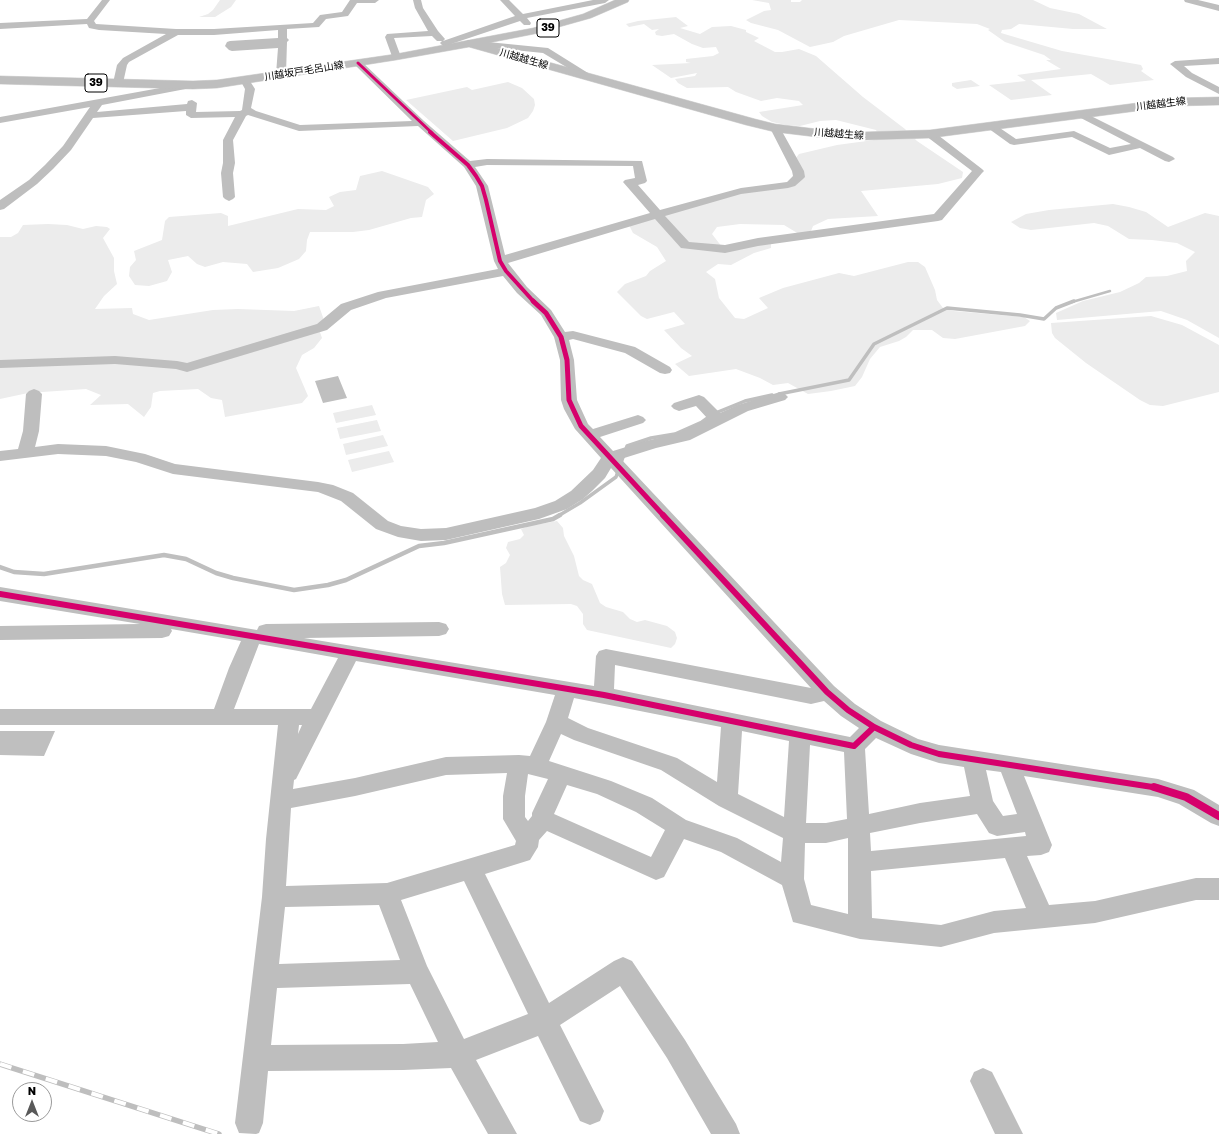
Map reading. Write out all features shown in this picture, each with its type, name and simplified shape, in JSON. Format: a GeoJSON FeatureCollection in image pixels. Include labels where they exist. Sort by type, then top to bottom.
{"type":"FeatureCollection","features":[{"type":"Feature","properties":{"kind":"main road","name":"川越坂戸毛呂山線"},"geometry":{"type":"LineString","coordinates":[[0,80],[191,85],[245,80],[358,63],[448,45],[468,43],[534,31],[587,16],[624,0]]}},
{"type":"Feature","properties":{"kind":"main road","name":"川越越生線"},"geometry":{"type":"LineString","coordinates":[[468,43],[729,117],[775,128],[825,134],[864,136],[930,134],[1182,102],[1219,101]]}},
{"type":"Feature","properties":{"kind":"street"},"geometry":{"type":"LineString","coordinates":[[0,26],[90,21],[106,0]]}},
{"type":"Feature","properties":{"kind":"street"},"geometry":{"type":"LineString","coordinates":[[90,21],[92,26],[99,27],[176,32],[214,32],[316,25],[323,17],[345,14],[355,1],[375,0]]}},
{"type":"Feature","properties":{"kind":"street"},"geometry":{"type":"LineString","coordinates":[[417,0],[419,8],[434,32],[448,45],[522,16],[605,0]]}},
{"type":"Feature","properties":{"kind":"street"},"geometry":{"type":"LineString","coordinates":[[504,0],[522,16],[534,31]]}},
{"type":"Feature","properties":{"kind":"street"},"geometry":{"type":"LineString","coordinates":[[1188,0],[1219,8]]}},
{"type":"Feature","properties":{"kind":"street"},"geometry":{"type":"LineString","coordinates":[[281,74],[284,43],[283,27]]}},
{"type":"Feature","properties":{"kind":"street"},"geometry":{"type":"LineString","coordinates":[[0,206],[49,167],[67,148],[90,115],[120,83],[122,65],[126,60],[176,32]]}},
{"type":"Feature","properties":{"kind":"street"},"geometry":{"type":"LineString","coordinates":[[396,56],[389,37],[390,36],[434,32]]}},
{"type":"Feature","properties":{"kind":"street"},"geometry":{"type":"LineString","coordinates":[[1219,61],[1175,64],[1189,75],[1219,91]]}},
{"type":"Feature","properties":{"kind":"street"},"geometry":{"type":"LineString","coordinates":[[358,63],[420,123],[468,165],[482,186],[503,266],[522,290],[546,313],[561,337],[567,360],[568,400],[576,417],[610,457],[827,692],[848,710],[874,727],[911,744],[939,754],[1158,788],[1186,797],[1219,816]]}},
{"type":"Feature","properties":{"kind":"street"},"geometry":{"type":"LineString","coordinates":[[229,197],[227,173],[229,163],[228,140],[246,112],[250,89],[245,80]]}},
{"type":"Feature","properties":{"kind":"street"},"geometry":{"type":"LineString","coordinates":[[0,120],[191,85],[191,115],[246,112],[299,128],[381,124],[404,125],[420,123]]}},
{"type":"Feature","properties":{"kind":"street"},"geometry":{"type":"LineString","coordinates":[[90,115],[144,112],[192,107]]}},
{"type":"Feature","properties":{"kind":"street"},"geometry":{"type":"LineString","coordinates":[[1081,114],[1169,159]]}},
{"type":"Feature","properties":{"kind":"street"},"geometry":{"type":"LineString","coordinates":[[990,126],[1014,142],[1074,134],[1109,152],[1140,145]]}},
{"type":"Feature","properties":{"kind":"street"},"geometry":{"type":"LineString","coordinates":[[0,364],[115,360],[178,365],[187,368],[322,327],[346,307],[383,295],[503,266],[657,214],[741,191],[779,187],[791,184],[799,177],[798,171],[775,128]]}},
{"type":"Feature","properties":{"kind":"street"},"geometry":{"type":"LineString","coordinates":[[468,165],[487,162],[638,163],[641,181],[629,182],[686,245],[724,249],[758,242],[938,217],[978,171],[930,134]]}},
{"type":"Feature","properties":{"kind":"street"},"geometry":{"type":"LineString","coordinates":[[561,337],[573,336],[630,350],[665,370]]}},
{"type":"Feature","properties":{"kind":"street"},"geometry":{"type":"LineString","coordinates":[[25,453],[32,431],[34,394]]}},
{"type":"Feature","properties":{"kind":"street"},"geometry":{"type":"LineString","coordinates":[[0,456],[58,449],[106,451],[139,458],[173,469],[327,489],[347,497],[382,525],[398,531],[421,535],[446,534],[539,513],[561,504],[577,496],[599,474],[610,457],[652,444],[684,437],[743,408],[780,397]]}},
{"type":"Feature","properties":{"kind":"street"},"geometry":{"type":"LineString","coordinates":[[679,406],[700,400],[718,420]]}},
{"type":"Feature","properties":{"kind":"street"},"geometry":{"type":"LineString","coordinates":[[590,435],[638,420]]}},
{"type":"Feature","properties":{"kind":"street"},"geometry":{"type":"LineString","coordinates":[[1,597],[234,633],[604,695],[854,746]]}},
{"type":"Feature","properties":{"kind":"street"},"geometry":{"type":"LineString","coordinates":[[0,633],[171,631],[196,628]]}},
{"type":"Feature","properties":{"kind":"street"},"geometry":{"type":"LineString","coordinates":[[234,633],[274,630],[439,629]]}},
{"type":"Feature","properties":{"kind":"street"},"geometry":{"type":"LineString","coordinates":[[221,716],[239,668],[253,637]]}},
{"type":"Feature","properties":{"kind":"street"},"geometry":{"type":"LineString","coordinates":[[282,791],[317,716],[350,653]]}},
{"type":"Feature","properties":{"kind":"street"},"geometry":{"type":"LineString","coordinates":[[604,695],[606,656],[811,696],[827,692]]}},
{"type":"Feature","properties":{"kind":"street"},"geometry":{"type":"LineString","coordinates":[[528,837],[522,832],[514,819],[514,796],[528,765],[556,722],[567,689]]}},
{"type":"Feature","properties":{"kind":"street"},"geometry":{"type":"LineString","coordinates":[[249,1123],[274,897],[289,716]]}},
{"type":"Feature","properties":{"kind":"street"},"geometry":{"type":"LineString","coordinates":[[0,717],[317,716]]}},
{"type":"Feature","properties":{"kind":"street"},"geometry":{"type":"LineString","coordinates":[[727,799],[732,720]]}},
{"type":"Feature","properties":{"kind":"street"},"geometry":{"type":"LineString","coordinates":[[556,722],[581,734],[669,764],[727,799],[794,833],[826,833],[920,812],[983,804]]}},
{"type":"Feature","properties":{"kind":"street"},"geometry":{"type":"LineString","coordinates":[[854,746],[874,727]]}},
{"type":"Feature","properties":{"kind":"street"},"geometry":{"type":"LineString","coordinates":[[800,734],[792,879],[801,914],[860,928],[941,936],[994,922],[1042,916],[1095,912],[1196,890],[1219,889]]}},
{"type":"Feature","properties":{"kind":"street"},"geometry":{"type":"LineString","coordinates":[[854,746],[859,826],[860,928]]}},
{"type":"Feature","properties":{"kind":"street"},"geometry":{"type":"LineString","coordinates":[[973,760],[983,804],[997,826],[1032,822]]}},
{"type":"Feature","properties":{"kind":"street"},"geometry":{"type":"LineString","coordinates":[[282,791],[348,788],[446,766],[528,765],[562,773],[603,787],[644,805],[678,827],[728,845],[792,879]]}},
{"type":"Feature","properties":{"kind":"street"},"geometry":{"type":"LineString","coordinates":[[859,862],[1012,849],[1041,845],[1009,765]]}},
{"type":"Feature","properties":{"kind":"street"},"geometry":{"type":"LineString","coordinates":[[274,897],[387,894],[431,882],[470,868],[522,853],[527,847],[528,837],[543,819],[543,813],[562,773]]}},
{"type":"Feature","properties":{"kind":"street"},"geometry":{"type":"LineString","coordinates":[[543,819],[656,870],[678,827]]}},
{"type":"Feature","properties":{"kind":"street"},"geometry":{"type":"LineString","coordinates":[[1012,849],[1042,916]]}},
{"type":"Feature","properties":{"kind":"street"},"geometry":{"type":"LineString","coordinates":[[470,868],[544,1021],[590,1111]]}},
{"type":"Feature","properties":{"kind":"street"},"geometry":{"type":"LineString","coordinates":[[387,894],[417,972],[458,1054],[503,1134]]}},
{"type":"Feature","properties":{"kind":"street"},"geometry":{"type":"LineString","coordinates":[[256,1058],[403,1057],[458,1054],[544,1021],[623,969],[676,1049],[726,1134]]}},
{"type":"Feature","properties":{"kind":"street"},"geometry":{"type":"LineString","coordinates":[[265,976],[417,972]]}},
{"type":"Feature","properties":{"kind":"street"},"geometry":{"type":"LineString","coordinates":[[982,1081],[1009,1134]]}},
{"type":"Feature","properties":{"kind":"shaded area"},"geometry":{"type":"Polygon","coordinates":[[[220,0],[236,0],[231,7],[215,17],[199,17],[208,14],[213,10],[220,0]]]}},
{"type":"Feature","properties":{"kind":"shaded area"},"geometry":{"type":"Polygon","coordinates":[[[752,0],[791,0],[791,2],[800,2],[802,0],[1033,0],[1050,8],[1079,14],[1107,29],[1073,29],[1019,24],[1011,29],[1002,30],[1001,33],[1062,51],[1141,65],[1143,69],[1141,71],[1154,80],[1110,85],[1091,74],[1031,80],[1052,95],[1011,100],[989,85],[1026,81],[1017,75],[1061,69],[1046,60],[1051,60],[1044,55],[1005,42],[988,30],[990,29],[977,24],[899,20],[844,36],[833,42],[810,47],[778,30],[751,23],[746,20],[764,11],[771,10],[769,3],[752,0]]]}},
{"type":"Feature","properties":{"kind":"shaded area"},"geometry":{"type":"Polygon","coordinates":[[[676,17],[688,26],[680,28],[700,34],[712,27],[731,26],[746,30],[746,32],[759,38],[754,41],[775,52],[799,49],[816,56],[863,97],[905,129],[917,141],[963,172],[962,178],[938,184],[861,191],[878,216],[828,219],[813,226],[811,231],[799,234],[784,225],[740,224],[717,227],[712,234],[722,247],[771,244],[771,248],[754,253],[731,265],[718,264],[706,272],[715,279],[719,298],[735,318],[744,319],[768,308],[759,298],[783,288],[839,273],[854,276],[908,262],[918,262],[925,267],[935,290],[937,300],[943,308],[953,311],[1024,317],[1030,321],[1025,326],[955,339],[943,338],[932,330],[913,330],[899,341],[880,347],[870,359],[862,377],[855,386],[808,394],[788,383],[773,385],[760,378],[736,369],[689,376],[675,364],[692,356],[681,348],[664,330],[685,324],[674,312],[647,319],[641,316],[617,292],[625,284],[646,276],[650,271],[666,261],[657,247],[633,233],[629,225],[744,192],[797,182],[795,159],[799,154],[837,145],[881,139],[876,130],[836,120],[820,121],[800,126],[786,125],[772,122],[762,116],[759,112],[803,105],[799,101],[777,98],[761,101],[736,92],[728,87],[687,88],[678,83],[675,79],[695,76],[697,73],[671,78],[652,65],[691,63],[686,62],[686,59],[713,56],[719,53],[716,47],[703,48],[674,34],[662,36],[656,35],[655,32],[659,29],[652,30],[644,24],[629,27],[626,24],[638,21],[676,17]]]}},
{"type":"Feature","properties":{"kind":"shaded area"},"geometry":{"type":"Polygon","coordinates":[[[971,80],[980,86],[957,89],[952,86],[952,83],[971,80]]]}},
{"type":"Feature","properties":{"kind":"shaded area"},"geometry":{"type":"Polygon","coordinates":[[[508,82],[522,88],[534,99],[535,105],[528,118],[507,128],[453,141],[406,100],[467,87],[472,90],[508,82]]]}},
{"type":"Feature","properties":{"kind":"shaded area"},"geometry":{"type":"Polygon","coordinates":[[[382,171],[428,187],[434,194],[426,200],[422,217],[411,218],[369,230],[353,232],[310,232],[307,240],[306,251],[299,259],[278,268],[253,272],[247,264],[223,262],[205,267],[197,264],[188,256],[168,260],[172,272],[167,281],[149,286],[135,285],[129,276],[130,267],[136,260],[134,251],[162,240],[165,221],[169,217],[221,213],[228,216],[228,226],[298,209],[326,210],[334,206],[329,197],[340,192],[356,190],[360,176],[382,171]]]}},
{"type":"Feature","properties":{"kind":"shaded area"},"geometry":{"type":"Polygon","coordinates":[[[1113,204],[1146,212],[1168,227],[1205,213],[1219,216],[1219,338],[1187,320],[1161,311],[1057,320],[1056,313],[1083,301],[1120,292],[1139,283],[1146,277],[1167,276],[1187,271],[1186,261],[1195,252],[1177,243],[1129,239],[1108,226],[1094,223],[1031,230],[1020,228],[1011,222],[1026,214],[1049,210],[1113,204]]]}},
{"type":"Feature","properties":{"kind":"shaded area"},"geometry":{"type":"Polygon","coordinates":[[[23,225],[67,225],[83,229],[96,226],[107,227],[110,229],[103,238],[114,258],[114,271],[117,284],[104,296],[95,309],[132,308],[133,314],[149,320],[213,310],[238,309],[294,311],[319,306],[324,320],[319,329],[322,338],[314,348],[302,355],[296,368],[308,396],[302,403],[225,417],[222,400],[211,398],[198,389],[160,391],[153,393],[151,407],[144,417],[128,404],[90,405],[101,395],[86,389],[28,393],[0,399],[0,237],[11,237],[18,233],[23,225]]]}},
{"type":"Feature","properties":{"kind":"shaded area"},"geometry":{"type":"Polygon","coordinates":[[[1151,316],[1182,325],[1219,345],[1219,392],[1163,406],[1150,405],[1140,400],[1086,363],[1055,338],[1052,333],[1051,323],[1151,316]]]}},
{"type":"Feature","properties":{"kind":"shaded area"},"geometry":{"type":"Polygon","coordinates":[[[338,376],[347,398],[323,403],[315,381],[338,376]]]}},
{"type":"Feature","properties":{"kind":"shaded area"},"geometry":{"type":"Polygon","coordinates":[[[372,405],[376,415],[336,423],[333,413],[372,405]]]}},
{"type":"Feature","properties":{"kind":"shaded area"},"geometry":{"type":"Polygon","coordinates":[[[377,420],[381,431],[340,439],[337,428],[377,420]]]}},
{"type":"Feature","properties":{"kind":"shaded area"},"geometry":{"type":"Polygon","coordinates":[[[383,435],[388,446],[346,455],[343,444],[383,435]]]}},
{"type":"Feature","properties":{"kind":"shaded area"},"geometry":{"type":"Polygon","coordinates":[[[389,451],[394,462],[352,472],[348,460],[389,451]]]}},
{"type":"Feature","properties":{"kind":"shaded area"},"geometry":{"type":"Polygon","coordinates":[[[557,521],[563,528],[564,536],[574,556],[579,576],[583,580],[592,584],[600,603],[606,607],[623,612],[630,619],[637,622],[645,620],[667,626],[675,632],[677,638],[675,644],[671,648],[587,630],[583,624],[583,614],[577,606],[571,604],[505,605],[502,594],[500,567],[506,563],[510,555],[506,548],[508,542],[520,539],[524,535],[521,529],[557,521]]]}},
{"type":"Feature","properties":{"kind":"shaded area"},"geometry":{"type":"Polygon","coordinates":[[[0,731],[55,731],[44,756],[0,755],[0,731]]]}},
{"type":"Feature","properties":{"kind":"waterway"},"geometry":{"type":"LineString","coordinates":[[1072,302],[1110,291]]}},
{"type":"Feature","properties":{"kind":"waterway"},"geometry":{"type":"LineString","coordinates":[[779,394],[849,380],[874,344],[947,308],[1020,315],[1044,319],[1056,308],[1074,301]]}},
{"type":"Feature","properties":{"kind":"waterway"},"geometry":{"type":"LineString","coordinates":[[558,516],[580,503],[616,477],[627,446],[651,438],[675,434],[702,422],[713,414],[745,401],[772,395]]}},
{"type":"Feature","properties":{"kind":"waterway"},"geometry":{"type":"LineString","coordinates":[[0,567],[14,572],[44,574],[164,555],[186,559],[216,573],[233,578],[294,590],[328,585],[346,580],[419,546],[444,543],[553,519],[560,515]]}},
{"type":"Feature","properties":{"kind":"railway"},"geometry":{"type":"LineString","coordinates":[[0,1064],[219,1134]]}},
{"type":"Feature","properties":{"kind":"cycle path"},"geometry":{"type":"LineString","coordinates":[[358,63],[420,123],[468,165],[476,176],[482,186],[486,200],[500,261],[506,271],[522,290],[546,313],[561,337],[567,360],[569,400],[581,426],[827,692],[848,710],[874,727],[911,745],[939,754],[1158,788],[1186,797],[1219,816]]}},
{"type":"Feature","properties":{"kind":"cycle path"},"geometry":{"type":"LineString","coordinates":[[0,594],[604,695],[854,746],[874,727]]}}]}
